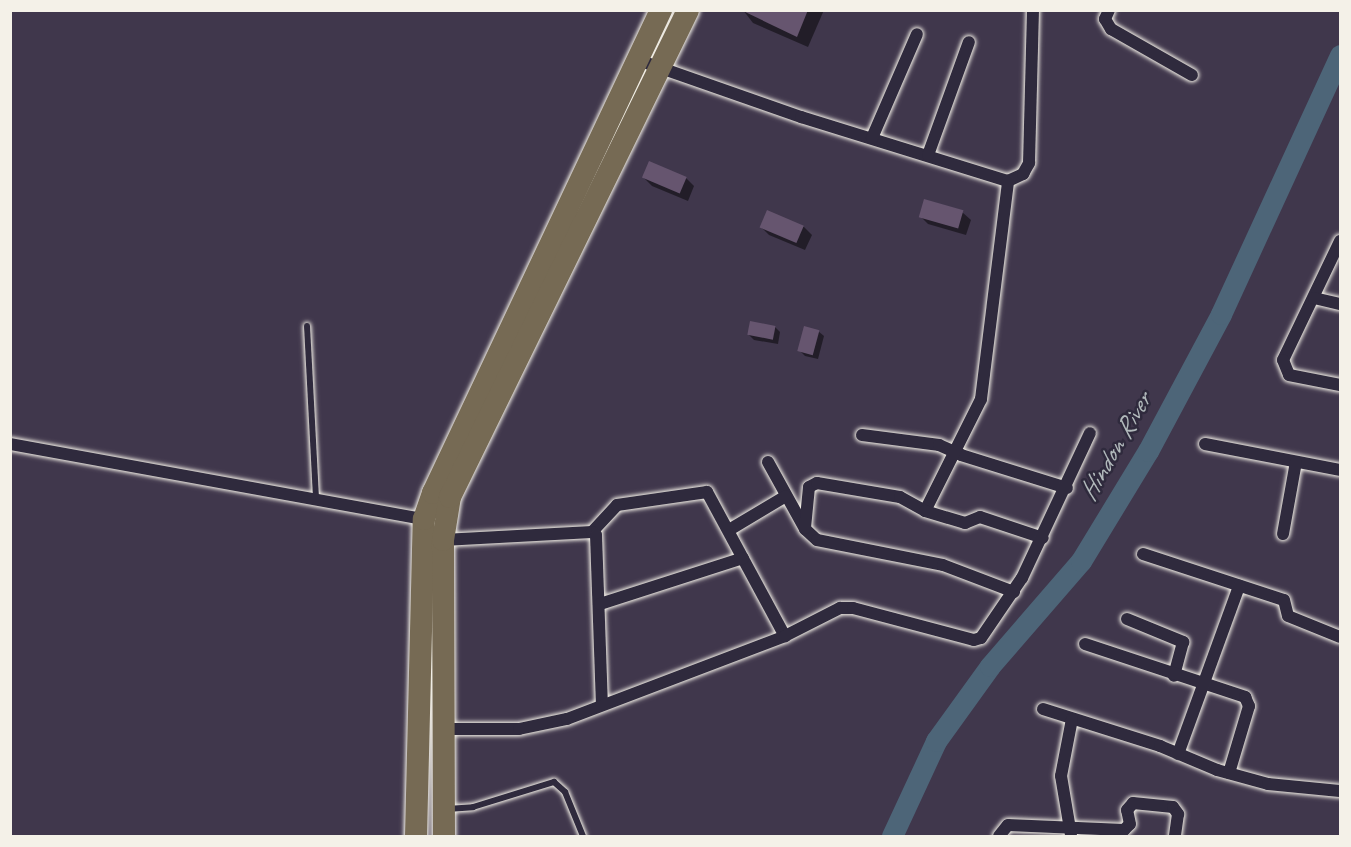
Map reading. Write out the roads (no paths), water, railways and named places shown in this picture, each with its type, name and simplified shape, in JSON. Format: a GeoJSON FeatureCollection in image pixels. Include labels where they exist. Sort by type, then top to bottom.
{"type":"FeatureCollection","features":[{"type":"Feature","properties":{"kind":"highway"},"geometry":{"type":"LineString","coordinates":[[416,837],[424,519],[438,482],[662,10]]}},
{"type":"Feature","properties":{"kind":"highway"},"geometry":{"type":"LineString","coordinates":[[444,837],[443,540],[450,497],[688,10]]}},
{"type":"Feature","properties":{"kind":"street"},"geometry":{"type":"LineString","coordinates":[[638,60],[1008,182],[1023,174],[1029,163],[1033,10]]}},
{"type":"Feature","properties":{"kind":"street"},"geometry":{"type":"LineString","coordinates":[[1109,10],[1105,19],[1111,29],[1192,75]]}},
{"type":"Feature","properties":{"kind":"street"},"geometry":{"type":"LineString","coordinates":[[872,138],[917,34]]}},
{"type":"Feature","properties":{"kind":"street"},"geometry":{"type":"LineString","coordinates":[[928,155],[969,42]]}},
{"type":"Feature","properties":{"kind":"street"},"geometry":{"type":"LineString","coordinates":[[925,511],[978,410],[985,384],[1008,182]]}},
{"type":"Feature","properties":{"kind":"street"},"geometry":{"type":"LineString","coordinates":[[1341,241],[1283,360],[1283,368],[1289,375],[1341,385]]}},
{"type":"Feature","properties":{"kind":"street"},"geometry":{"type":"LineString","coordinates":[[1314,298],[1341,304]]}},
{"type":"Feature","properties":{"kind":"street"},"geometry":{"type":"LineString","coordinates":[[444,729],[499,730],[540,726],[784,636],[828,612],[853,608],[974,640],[986,633],[1014,592],[1043,538],[1090,434]]}},
{"type":"Feature","properties":{"kind":"street"},"geometry":{"type":"LineString","coordinates":[[862,435],[939,445],[954,452],[1067,488]]}},
{"type":"Feature","properties":{"kind":"street"},"geometry":{"type":"LineString","coordinates":[[10,444],[424,519]]}},
{"type":"Feature","properties":{"kind":"street"},"geometry":{"type":"LineString","coordinates":[[1205,444],[1341,470]]}},
{"type":"Feature","properties":{"kind":"street"},"geometry":{"type":"LineString","coordinates":[[768,462],[805,529],[817,540],[943,565],[1014,592]]}},
{"type":"Feature","properties":{"kind":"street"},"geometry":{"type":"LineString","coordinates":[[1284,534],[1296,462]]}},
{"type":"Feature","properties":{"kind":"street"},"geometry":{"type":"LineString","coordinates":[[805,529],[812,483],[900,497],[925,511],[964,523],[980,517],[1043,538]]}},
{"type":"Feature","properties":{"kind":"street"},"geometry":{"type":"LineString","coordinates":[[443,540],[592,532],[617,505],[700,491],[712,496],[784,636]]}},
{"type":"Feature","properties":{"kind":"street"},"geometry":{"type":"LineString","coordinates":[[729,530],[786,496]]}},
{"type":"Feature","properties":{"kind":"street"},"geometry":{"type":"LineString","coordinates":[[592,532],[599,541],[602,704]]}},
{"type":"Feature","properties":{"kind":"street"},"geometry":{"type":"LineString","coordinates":[[1143,554],[1287,602],[1288,616],[1341,637]]}},
{"type":"Feature","properties":{"kind":"street"},"geometry":{"type":"LineString","coordinates":[[600,604],[743,558]]}},
{"type":"Feature","properties":{"kind":"street"},"geometry":{"type":"LineString","coordinates":[[1178,754],[1206,685],[1239,586]]}},
{"type":"Feature","properties":{"kind":"street"},"geometry":{"type":"LineString","coordinates":[[1127,620],[1183,642],[1174,676]]}},
{"type":"Feature","properties":{"kind":"street"},"geometry":{"type":"LineString","coordinates":[[1085,644],[1174,676],[1245,697],[1249,706],[1229,773]]}},
{"type":"Feature","properties":{"kind":"street"},"geometry":{"type":"LineString","coordinates":[[1043,709],[1229,773],[1268,784],[1341,791]]}},
{"type":"Feature","properties":{"kind":"street"},"geometry":{"type":"LineString","coordinates":[[1070,833],[1061,776],[1072,719]]}},
{"type":"Feature","properties":{"kind":"street"},"geometry":{"type":"LineString","coordinates":[[999,837],[1008,825],[1070,833],[1129,829],[1128,810],[1133,803],[1173,807],[1178,814],[1175,837]]}},
{"type":"Feature","properties":{"kind":"lane"},"geometry":{"type":"LineString","coordinates":[[307,326],[316,500]]}},
{"type":"Feature","properties":{"kind":"lane"},"geometry":{"type":"LineString","coordinates":[[444,808],[473,807],[554,782],[565,792],[583,837]]}},
{"type":"Feature","properties":{"kind":"waterway","name":"Hindon River"},"geometry":{"type":"LineString","coordinates":[[892,836],[936,741],[990,666],[1081,561],[1148,451],[1221,314],[1340,55]]}}]}
